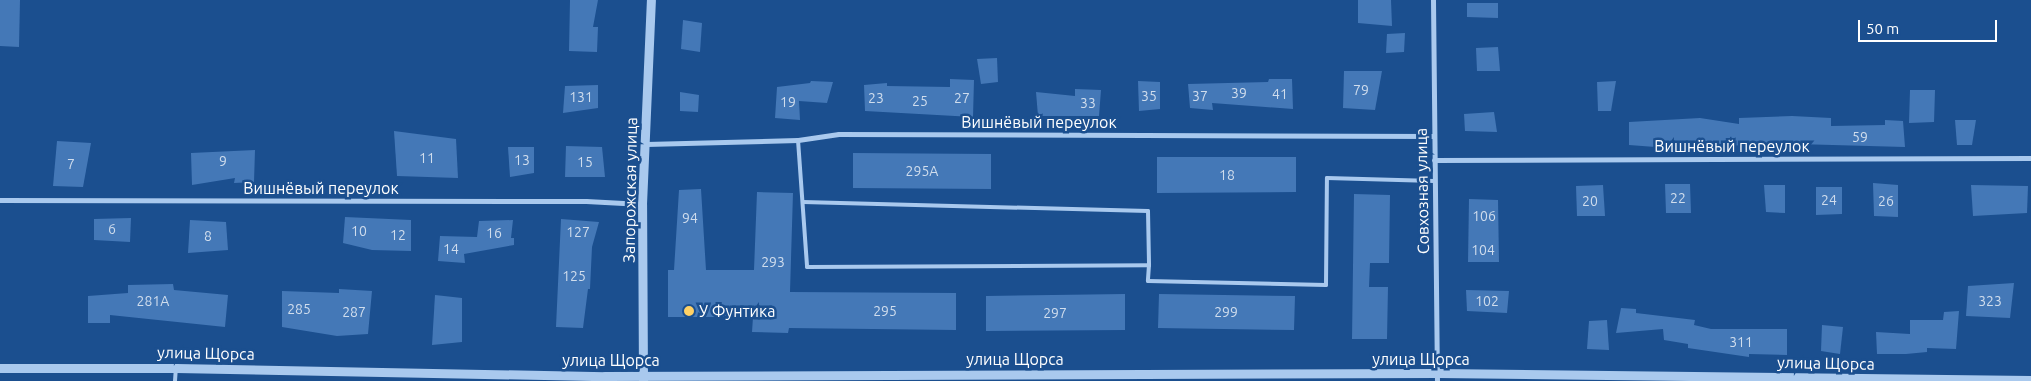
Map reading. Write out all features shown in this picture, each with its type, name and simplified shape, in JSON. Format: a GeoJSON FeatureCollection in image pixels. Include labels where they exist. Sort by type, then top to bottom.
{"type":"FeatureCollection","features":[{"type":"Feature","properties":{"kind":"street","name":"Запорожская улица"},"geometry":{"type":"LineString","coordinates":[[643,378],[642,204],[651,0]]}},
{"type":"Feature","properties":{"kind":"street","name":"Совхозная улица"},"geometry":{"type":"LineString","coordinates":[[1433,0],[1437,377]]}},
{"type":"Feature","properties":{"kind":"street","name":"Вишнёвый переулок"},"geometry":{"type":"LineString","coordinates":[[646,144],[798,140],[839,134],[1433,136]]}},
{"type":"Feature","properties":{"kind":"street","name":"Вишнёвый переулок"},"geometry":{"type":"LineString","coordinates":[[1434,160],[2031,158]]}},
{"type":"Feature","properties":{"kind":"street","name":"Вишнёвый переулок"},"geometry":{"type":"LineString","coordinates":[[0,200],[586,201],[642,204]]}},
{"type":"Feature","properties":{"kind":"street","name":"улица Щорса"},"geometry":{"type":"LineString","coordinates":[[0,368],[176,368],[507,378],[1437,377],[2031,380]]}},
{"type":"Feature","properties":{"kind":"lane"},"geometry":{"type":"LineString","coordinates":[[798,140],[807,267],[1149,265]]}},
{"type":"Feature","properties":{"kind":"lane"},"geometry":{"type":"LineString","coordinates":[[803,202],[1148,211],[1148,281],[1326,285],[1327,178],[1434,181]]}},
{"type":"Feature","properties":{"kind":"lane"},"geometry":{"type":"LineString","coordinates":[[175,381],[176,368]]}},
{"type":"Feature","properties":{"kind":"building"},"geometry":{"type":"Polygon","coordinates":[[[0,0],[20,0],[19,47],[0,46],[0,0]]]}},
{"type":"Feature","properties":{"kind":"building"},"geometry":{"type":"Polygon","coordinates":[[[570,0],[598,0],[593,27],[598,27],[597,52],[569,51],[570,0]]]}},
{"type":"Feature","properties":{"kind":"building"},"geometry":{"type":"Polygon","coordinates":[[[1358,0],[1391,0],[1392,26],[1358,23],[1358,0]]]}},
{"type":"Feature","properties":{"kind":"building"},"geometry":{"type":"Polygon","coordinates":[[[1467,3],[1498,3],[1498,18],[1467,17],[1467,3]]]}},
{"type":"Feature","properties":{"kind":"building"},"geometry":{"type":"Polygon","coordinates":[[[683,20],[702,23],[700,52],[681,49],[683,20]]]}},
{"type":"Feature","properties":{"kind":"building"},"geometry":{"type":"Polygon","coordinates":[[[1405,33],[1404,52],[1386,53],[1387,34],[1405,33]]]}},
{"type":"Feature","properties":{"kind":"building"},"geometry":{"type":"Polygon","coordinates":[[[1498,47],[1500,71],[1477,71],[1476,48],[1498,47]]]}},
{"type":"Feature","properties":{"kind":"building"},"geometry":{"type":"Polygon","coordinates":[[[997,58],[998,82],[981,84],[977,59],[997,58]]]}},
{"type":"Feature","properties":{"kind":"building"},"geometry":{"type":"Polygon","coordinates":[[[1344,71],[1382,71],[1375,110],[1343,108],[1344,71]]]}},
{"type":"Feature","properties":{"kind":"building"},"geometry":{"type":"Polygon","coordinates":[[[950,79],[974,80],[973,117],[865,111],[864,85],[887,83],[887,86],[950,87],[950,79]]]}},
{"type":"Feature","properties":{"kind":"building"},"geometry":{"type":"Polygon","coordinates":[[[1269,79],[1292,79],[1293,109],[1212,103],[1213,110],[1190,108],[1188,84],[1268,82],[1269,79]]]}},
{"type":"Feature","properties":{"kind":"building"},"geometry":{"type":"Polygon","coordinates":[[[811,81],[833,82],[827,103],[799,101],[800,120],[775,118],[777,87],[810,83],[811,81]]]}},
{"type":"Feature","properties":{"kind":"building"},"geometry":{"type":"Polygon","coordinates":[[[1138,81],[1160,82],[1160,109],[1139,111],[1138,81]]]}},
{"type":"Feature","properties":{"kind":"building"},"geometry":{"type":"Polygon","coordinates":[[[1616,81],[1611,111],[1598,111],[1597,82],[1616,81]]]}},
{"type":"Feature","properties":{"kind":"building"},"geometry":{"type":"Polygon","coordinates":[[[598,85],[598,108],[563,113],[565,86],[598,85]]]}},
{"type":"Feature","properties":{"kind":"building"},"geometry":{"type":"Polygon","coordinates":[[[1075,89],[1101,90],[1099,116],[1038,116],[1036,92],[1075,96],[1075,89]]]}},
{"type":"Feature","properties":{"kind":"building"},"geometry":{"type":"Polygon","coordinates":[[[1910,90],[1935,90],[1934,122],[1909,123],[1910,90]]]}},
{"type":"Feature","properties":{"kind":"building"},"geometry":{"type":"Polygon","coordinates":[[[680,92],[699,95],[698,112],[680,111],[680,92]]]}},
{"type":"Feature","properties":{"kind":"building"},"geometry":{"type":"Polygon","coordinates":[[[1494,112],[1497,132],[1465,131],[1464,114],[1494,112]]]}},
{"type":"Feature","properties":{"kind":"building"},"geometry":{"type":"Polygon","coordinates":[[[1792,116],[1831,118],[1831,126],[1885,125],[1885,120],[1903,121],[1905,147],[1760,143],[1695,150],[1629,145],[1629,122],[1700,118],[1739,124],[1739,118],[1792,116]]]}},
{"type":"Feature","properties":{"kind":"building"},"geometry":{"type":"Polygon","coordinates":[[[1955,120],[1976,120],[1972,145],[1957,145],[1955,120]]]}},
{"type":"Feature","properties":{"kind":"building"},"geometry":{"type":"Polygon","coordinates":[[[394,131],[456,139],[458,178],[397,176],[394,131]]]}},
{"type":"Feature","properties":{"kind":"building"},"geometry":{"type":"Polygon","coordinates":[[[57,141],[91,143],[83,187],[53,186],[57,141]]]}},
{"type":"Feature","properties":{"kind":"building"},"geometry":{"type":"Polygon","coordinates":[[[566,146],[602,147],[605,177],[565,177],[566,146]]]}},
{"type":"Feature","properties":{"kind":"building"},"geometry":{"type":"Polygon","coordinates":[[[508,147],[534,147],[534,173],[510,177],[508,147]]]}},
{"type":"Feature","properties":{"kind":"building"},"geometry":{"type":"Polygon","coordinates":[[[255,150],[254,182],[234,183],[235,178],[192,185],[191,153],[255,150]]]}},
{"type":"Feature","properties":{"kind":"building"},"geometry":{"type":"Polygon","coordinates":[[[853,153],[991,154],[991,189],[853,188],[853,153]]]}},
{"type":"Feature","properties":{"kind":"building"},"geometry":{"type":"Polygon","coordinates":[[[1157,157],[1296,157],[1296,192],[1157,193],[1157,157]]]}},
{"type":"Feature","properties":{"kind":"building"},"geometry":{"type":"Polygon","coordinates":[[[1873,183],[1898,185],[1898,217],[1874,216],[1873,183]]]}},
{"type":"Feature","properties":{"kind":"building"},"geometry":{"type":"Polygon","coordinates":[[[1665,184],[1690,184],[1691,213],[1666,213],[1665,184]]]}},
{"type":"Feature","properties":{"kind":"building"},"geometry":{"type":"Polygon","coordinates":[[[1603,185],[1605,216],[1577,216],[1576,186],[1603,185]]]}},
{"type":"Feature","properties":{"kind":"building"},"geometry":{"type":"Polygon","coordinates":[[[1764,185],[1785,185],[1785,213],[1766,212],[1764,185]]]}},
{"type":"Feature","properties":{"kind":"building"},"geometry":{"type":"Polygon","coordinates":[[[1971,185],[2028,186],[2027,213],[1973,216],[1971,185]]]}},
{"type":"Feature","properties":{"kind":"building"},"geometry":{"type":"Polygon","coordinates":[[[1816,187],[1842,187],[1842,214],[1816,215],[1816,187]]]}},
{"type":"Feature","properties":{"kind":"building"},"geometry":{"type":"Polygon","coordinates":[[[701,189],[706,270],[754,270],[757,192],[793,193],[790,292],[956,293],[956,330],[789,328],[788,333],[752,332],[753,317],[668,317],[668,270],[674,270],[679,190],[701,189]]]}},
{"type":"Feature","properties":{"kind":"building"},"geometry":{"type":"Polygon","coordinates":[[[1354,194],[1390,195],[1389,263],[1370,263],[1369,287],[1388,287],[1387,339],[1352,339],[1354,194]]]}},
{"type":"Feature","properties":{"kind":"building"},"geometry":{"type":"Polygon","coordinates":[[[1469,199],[1498,200],[1499,262],[1468,262],[1469,199]]]}},
{"type":"Feature","properties":{"kind":"building"},"geometry":{"type":"Polygon","coordinates":[[[345,217],[411,220],[411,251],[372,250],[343,243],[345,217]]]}},
{"type":"Feature","properties":{"kind":"building"},"geometry":{"type":"Polygon","coordinates":[[[131,218],[130,242],[94,240],[94,219],[131,218]]]}},
{"type":"Feature","properties":{"kind":"building"},"geometry":{"type":"Polygon","coordinates":[[[561,219],[599,222],[592,247],[590,289],[588,289],[583,328],[556,327],[561,219]]]}},
{"type":"Feature","properties":{"kind":"building"},"geometry":{"type":"Polygon","coordinates":[[[190,220],[226,222],[228,250],[188,253],[190,220]]]}},
{"type":"Feature","properties":{"kind":"building"},"geometry":{"type":"Polygon","coordinates":[[[513,220],[511,238],[514,238],[514,245],[464,254],[465,263],[438,261],[440,236],[477,237],[479,221],[513,220]]]}},
{"type":"Feature","properties":{"kind":"building"},"geometry":{"type":"Polygon","coordinates":[[[2014,283],[2010,318],[1966,316],[1968,286],[2014,283]]]}},
{"type":"Feature","properties":{"kind":"building"},"geometry":{"type":"Polygon","coordinates":[[[173,284],[174,290],[228,295],[225,327],[110,315],[110,323],[88,323],[88,296],[128,293],[128,285],[173,284]]]}},
{"type":"Feature","properties":{"kind":"building"},"geometry":{"type":"Polygon","coordinates":[[[339,289],[372,291],[368,334],[337,336],[282,327],[282,291],[339,293],[339,289]]]}},
{"type":"Feature","properties":{"kind":"building"},"geometry":{"type":"Polygon","coordinates":[[[1466,290],[1509,291],[1507,313],[1467,311],[1466,290]]]}},
{"type":"Feature","properties":{"kind":"building"},"geometry":{"type":"Polygon","coordinates":[[[1125,294],[1125,330],[986,331],[986,296],[1125,294]]]}},
{"type":"Feature","properties":{"kind":"building"},"geometry":{"type":"Polygon","coordinates":[[[1159,294],[1295,296],[1294,330],[1158,328],[1159,294]]]}},
{"type":"Feature","properties":{"kind":"building"},"geometry":{"type":"Polygon","coordinates":[[[435,295],[462,298],[462,342],[432,345],[435,295]]]}},
{"type":"Feature","properties":{"kind":"building"},"geometry":{"type":"Polygon","coordinates":[[[1621,308],[1636,309],[1636,313],[1695,320],[1694,325],[1711,329],[1787,329],[1787,355],[1749,354],[1749,357],[1688,348],[1688,344],[1664,340],[1663,329],[1616,333],[1621,308]]]}},
{"type":"Feature","properties":{"kind":"building"},"geometry":{"type":"Polygon","coordinates":[[[1959,311],[1956,349],[1927,348],[1927,352],[1877,354],[1876,332],[1910,334],[1910,320],[1943,320],[1944,312],[1959,311]]]}},
{"type":"Feature","properties":{"kind":"building"},"geometry":{"type":"Polygon","coordinates":[[[1607,320],[1609,350],[1587,349],[1589,321],[1607,320]]]}},
{"type":"Feature","properties":{"kind":"building"},"geometry":{"type":"Polygon","coordinates":[[[1822,325],[1843,327],[1840,354],[1821,351],[1822,325]]]}},
{"type":"Feature","properties":{"kind":"place","name":"У Фунтика"},"geometry":{"type":"Point","coordinates":[689,311]}}]}
